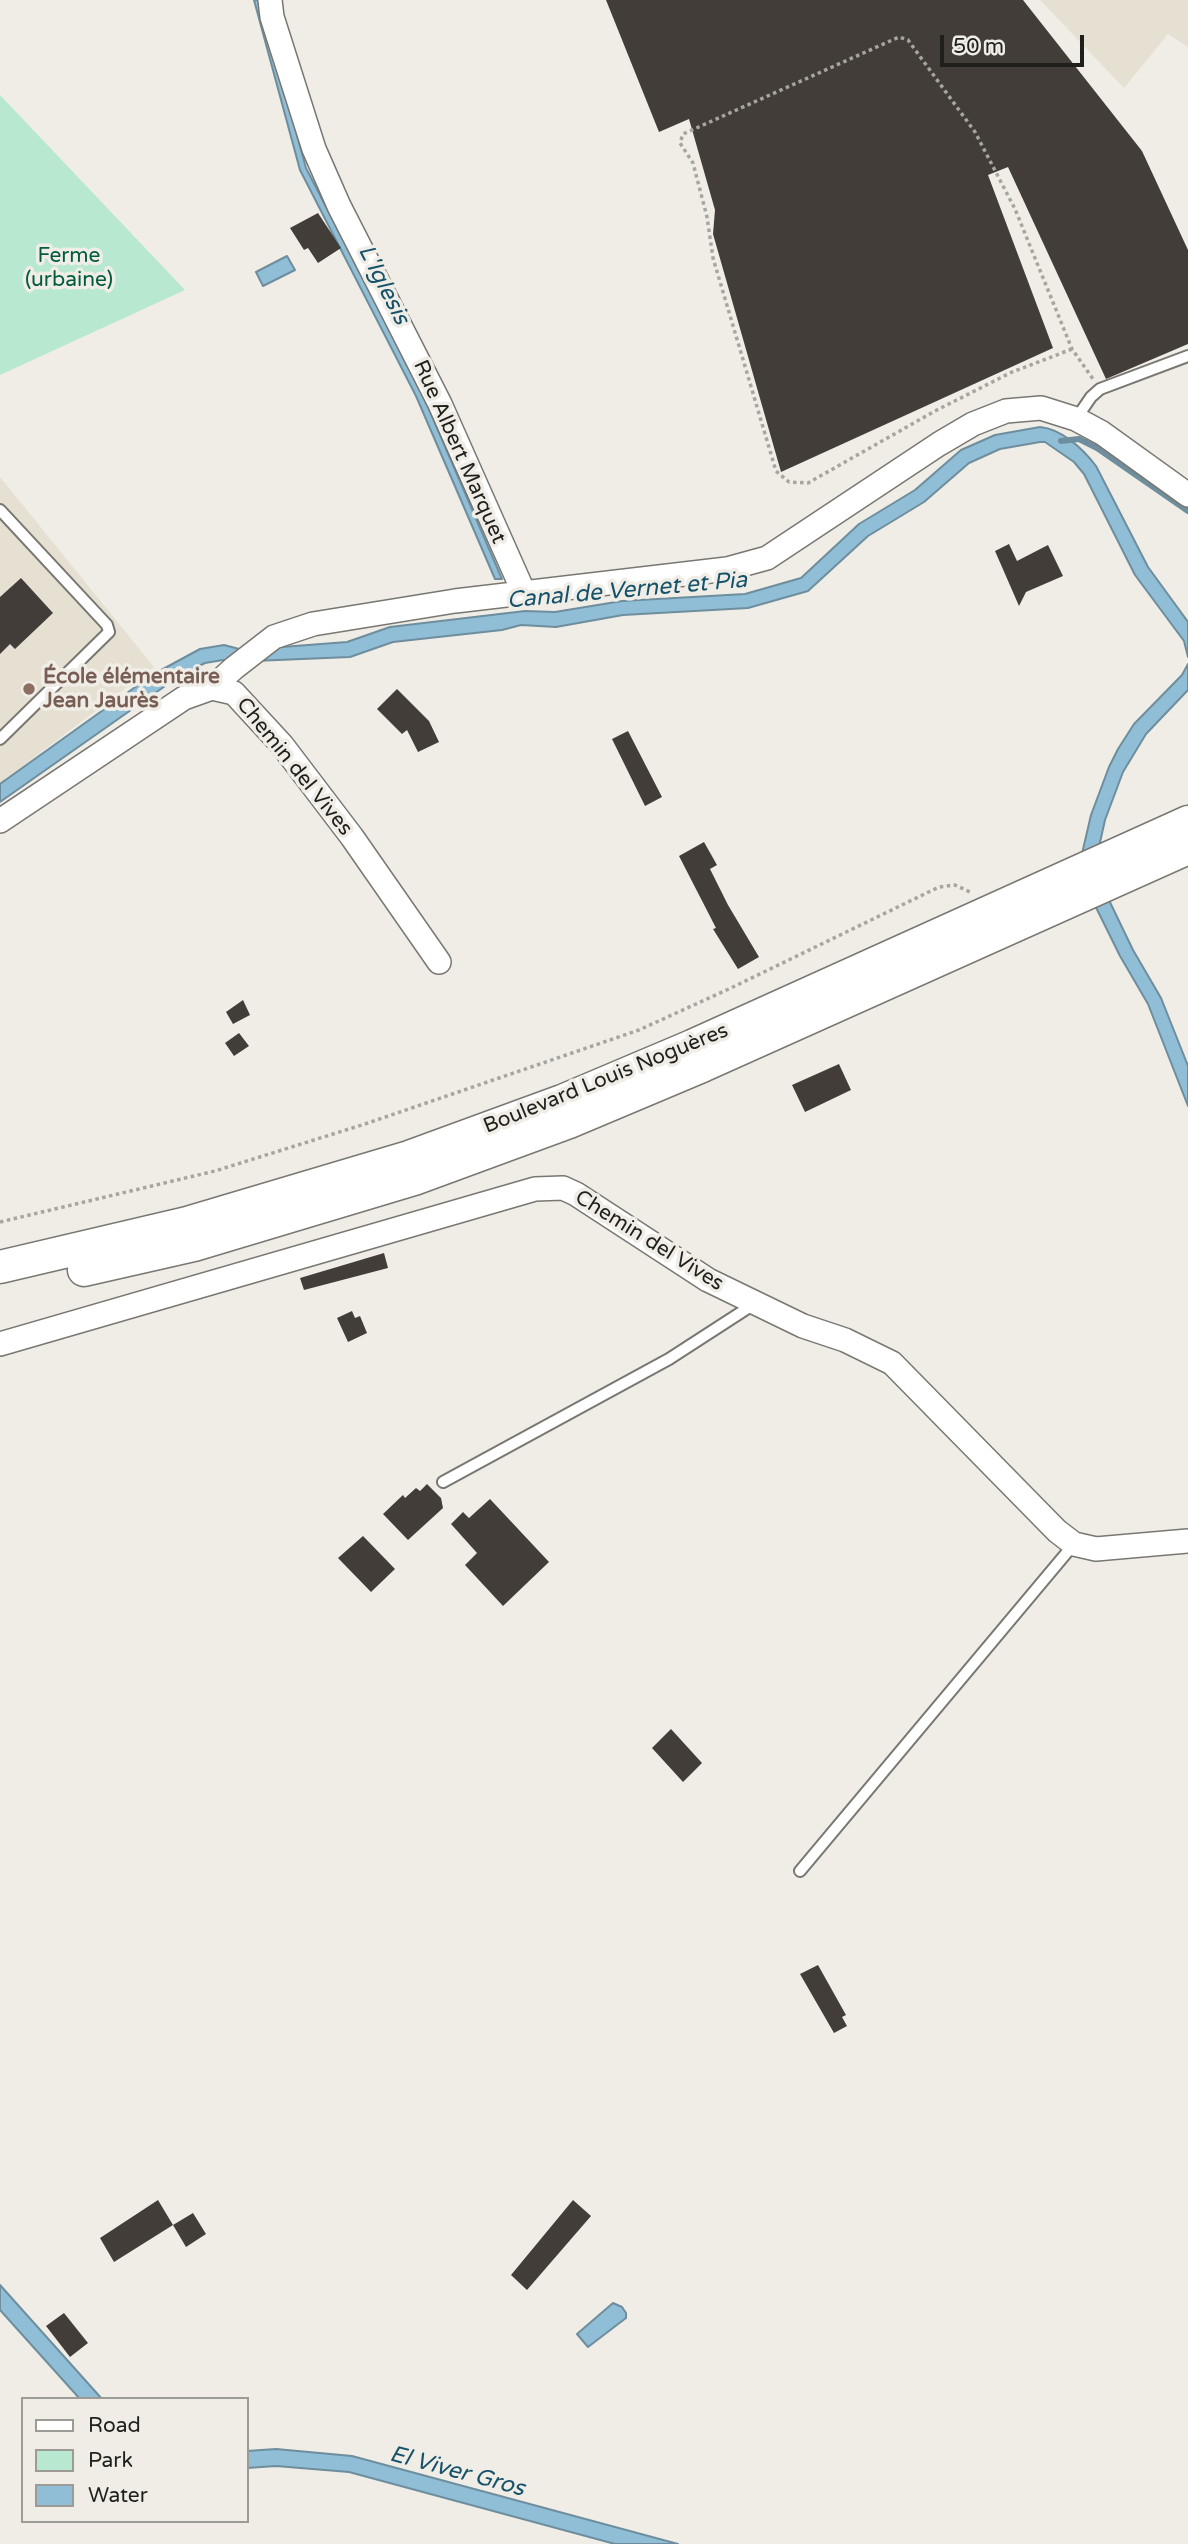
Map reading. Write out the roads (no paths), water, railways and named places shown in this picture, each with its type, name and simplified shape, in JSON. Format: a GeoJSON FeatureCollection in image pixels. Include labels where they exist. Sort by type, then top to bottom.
{"type":"FeatureCollection","features":[{"type":"Feature","properties":{"kind":"main road","name":"Boulevard Louis Noguères"},"geometry":{"type":"LineString","coordinates":[[1111,870],[1188,822]]}},
{"type":"Feature","properties":{"kind":"main road","name":"Boulevard Louis Noguères"},"geometry":{"type":"LineString","coordinates":[[0,1267],[187,1223],[409,1157],[562,1101],[1111,870],[1188,848]]}},
{"type":"Feature","properties":{"kind":"main road","name":"Boulevard Louis Noguères"},"geometry":{"type":"LineString","coordinates":[[0,1287],[194,1245],[414,1179],[569,1122],[702,1066],[1067,889]]}},
{"type":"Feature","properties":{"kind":"street","name":"Rue Albert Marquet"},"geometry":{"type":"LineString","coordinates":[[270,0],[272,17],[314,149],[440,404],[524,593]]}},
{"type":"Feature","properties":{"kind":"street"},"geometry":{"type":"LineString","coordinates":[[212,688],[274,637],[313,624],[455,601],[727,569],[768,558],[973,424],[1006,411],[1041,408],[1076,419],[1102,433],[1188,495]]}},
{"type":"Feature","properties":{"kind":"street","name":"Chemin del Vives"},"geometry":{"type":"LineString","coordinates":[[0,821],[184,698],[212,688],[234,693],[282,745],[352,837],[439,962]]}},
{"type":"Feature","properties":{"kind":"street","name":"Chemin del Vives"},"geometry":{"type":"LineString","coordinates":[[0,1344],[535,1189],[564,1188],[708,1280],[754,1304],[803,1326],[845,1340],[892,1363],[1057,1531],[1073,1544]]}},
{"type":"Feature","properties":{"kind":"street"},"geometry":{"type":"LineString","coordinates":[[1073,1544],[1096,1549],[1188,1541]]}},
{"type":"Feature","properties":{"kind":"lane"},"geometry":{"type":"LineString","coordinates":[[1076,419],[1100,389],[1188,356]]}},
{"type":"Feature","properties":{"kind":"lane"},"geometry":{"type":"LineString","coordinates":[[0,510],[107,625],[109,632],[0,739]]}},
{"type":"Feature","properties":{"kind":"lane"},"geometry":{"type":"LineString","coordinates":[[443,1482],[669,1359],[754,1304]]}},
{"type":"Feature","properties":{"kind":"lane"},"geometry":{"type":"LineString","coordinates":[[800,1871],[1073,1544]]}},
{"type":"Feature","properties":{"kind":"water"},"geometry":{"type":"Polygon","coordinates":[[[254,0],[260,0],[306,168],[422,393],[502,579],[495,579],[416,396],[300,170],[254,0]]]}},
{"type":"Feature","properties":{"kind":"water"},"geometry":{"type":"Polygon","coordinates":[[[287,256],[295,270],[263,286],[256,272],[287,256]]]}},
{"type":"Feature","properties":{"kind":"water"},"geometry":{"type":"Polygon","coordinates":[[[1040,427],[1071,441],[1096,466],[1148,567],[1188,622],[1188,657],[1184,641],[1135,575],[1084,474],[1074,462],[1045,442],[1040,442],[1000,449],[969,463],[924,502],[868,536],[808,591],[748,608],[623,615],[556,627],[521,625],[502,630],[393,642],[350,657],[230,662],[223,660],[205,663],[178,677],[0,802],[0,784],[152,675],[200,649],[224,645],[243,650],[347,642],[390,627],[525,611],[555,612],[622,601],[745,594],[801,578],[859,524],[915,490],[961,450],[995,435],[1040,427]]]}},
{"type":"Feature","properties":{"kind":"water"},"geometry":{"type":"Polygon","coordinates":[[[1188,664],[1188,690],[1146,734],[1123,772],[1105,820],[1094,869],[1133,950],[1161,998],[1188,1066],[1188,1106],[1148,1004],[1120,956],[1078,871],[1091,815],[1118,749],[1134,724],[1182,675],[1188,664]]]}},
{"type":"Feature","properties":{"kind":"water"},"geometry":{"type":"Polygon","coordinates":[[[0,2285],[100,2397],[78,2397],[0,2310],[0,2285]]]}},
{"type":"Feature","properties":{"kind":"water"},"geometry":{"type":"Polygon","coordinates":[[[613,2303],[622,2307],[626,2318],[588,2347],[577,2334],[613,2303]]]}},
{"type":"Feature","properties":{"kind":"water"},"geometry":{"type":"Polygon","coordinates":[[[276,2449],[352,2456],[678,2544],[615,2544],[349,2472],[276,2466],[248,2468],[248,2451],[276,2449]]]}},
{"type":"Feature","properties":{"kind":"waterway"},"geometry":{"type":"LineString","coordinates":[[1061,441],[1079,439],[1097,448],[1188,511]]}},
{"type":"Feature","properties":{"kind":"place","name":"École élémentaire Jean Jaurès"},"geometry":{"type":"Point","coordinates":[29,689]}},
{"type":"Feature","properties":{"kind":"park label","name":"Ferme (urbaine)"},"geometry":{"type":"Point","coordinates":[69,268]}},
{"type":"Feature","properties":{"kind":"water label","name":"L'Iglesis"},"geometry":{"type":"Point","coordinates":[383,285]}},
{"type":"Feature","properties":{"kind":"water label","name":"Canal de Vernet et Pia"},"geometry":{"type":"Point","coordinates":[627,591]}},
{"type":"Feature","properties":{"kind":"water label","name":"El Viver Gros"},"geometry":{"type":"Point","coordinates":[457,2472]}}]}
